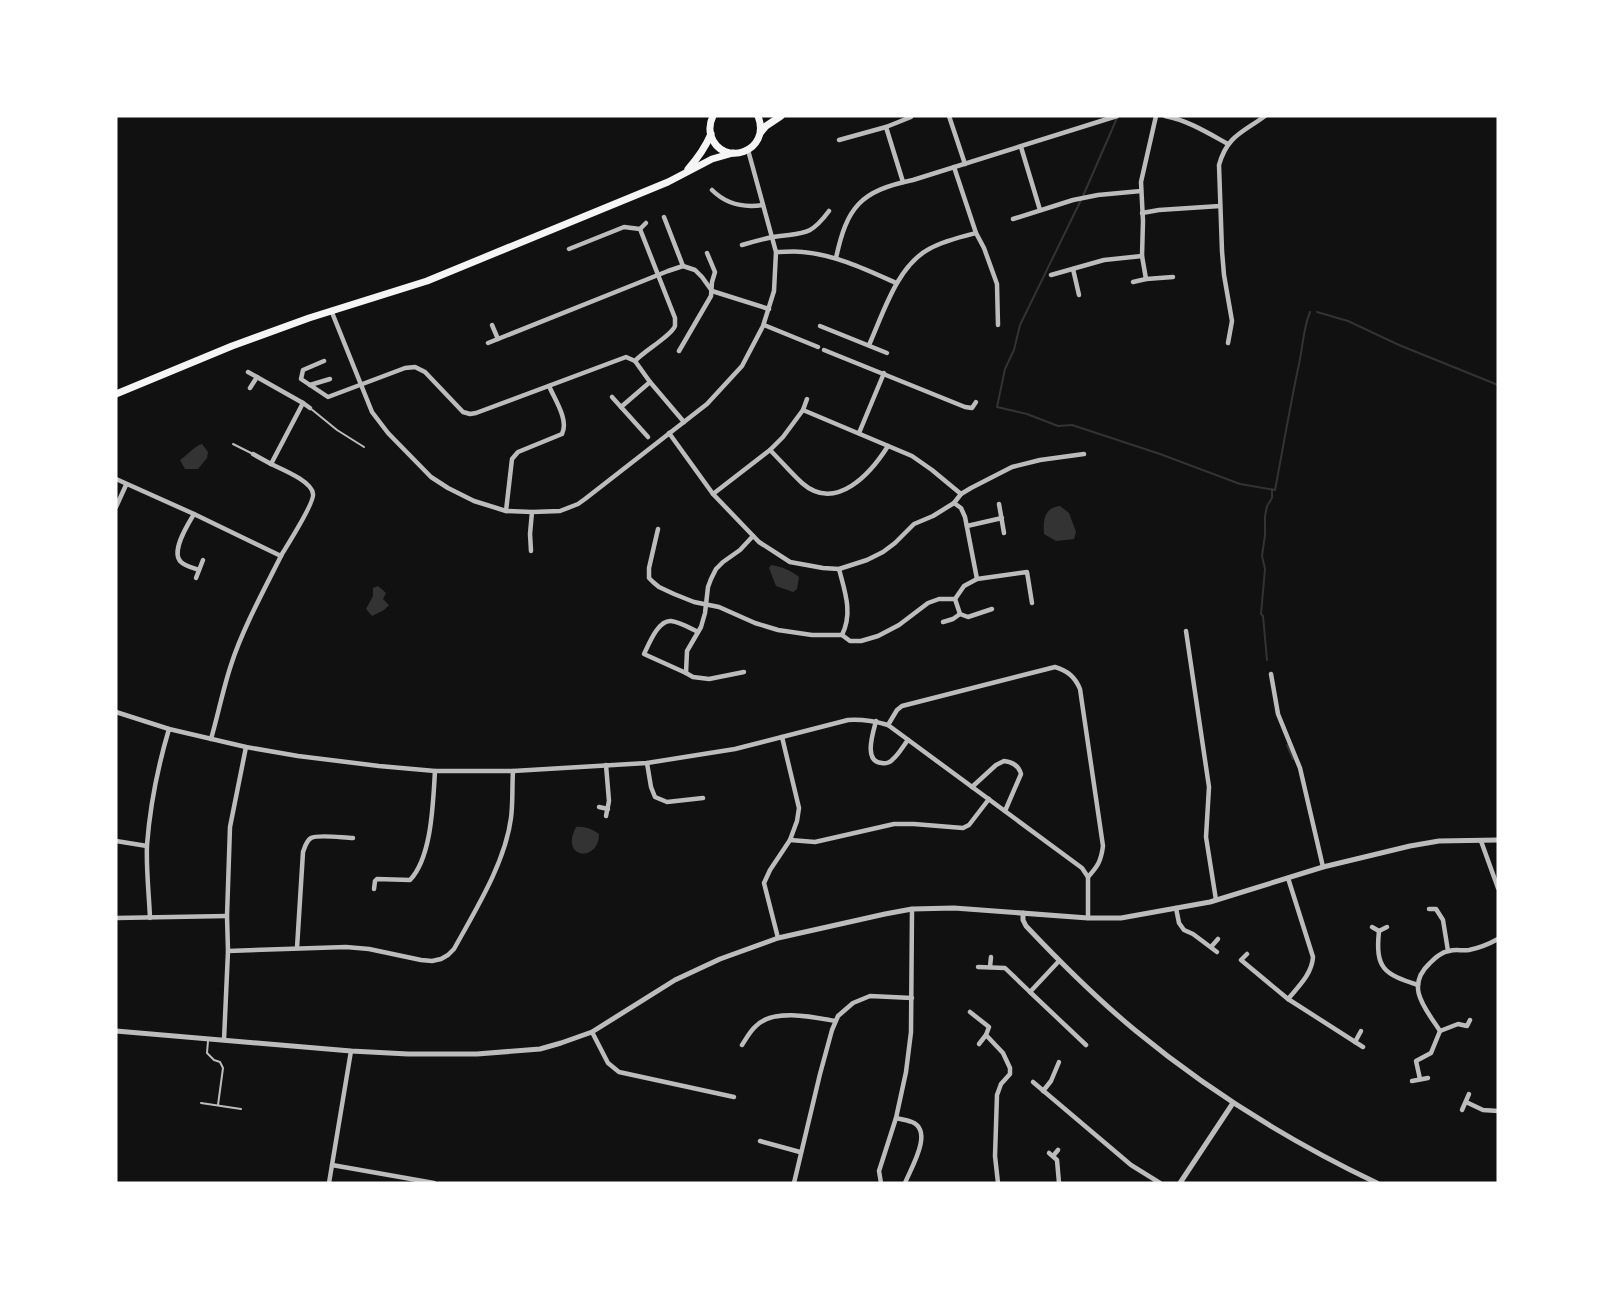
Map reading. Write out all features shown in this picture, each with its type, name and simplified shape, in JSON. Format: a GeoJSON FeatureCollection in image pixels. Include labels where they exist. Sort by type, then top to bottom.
{"type":"FeatureCollection","features":[{"type":"Feature","properties":{"kind":"highway"},"geometry":{"type":"LineString","coordinates":[[713,116],[710,127],[714,141],[726,152],[734,154]]}},
{"type":"Feature","properties":{"kind":"highway"},"geometry":{"type":"LineString","coordinates":[[758,116],[761,132]]}},
{"type":"Feature","properties":{"kind":"highway"},"geometry":{"type":"LineString","coordinates":[[116,394],[232,346],[332,310],[427,281],[668,182],[712,159],[748,150],[754,146],[766,126],[781,116]]}},
{"type":"Feature","properties":{"kind":"highway"},"geometry":{"type":"LineString","coordinates":[[682,174],[704,150],[711,134]]}},
{"type":"Feature","properties":{"kind":"street"},"geometry":{"type":"LineString","coordinates":[[949,116],[965,164]]}},
{"type":"Feature","properties":{"kind":"street"},"geometry":{"type":"LineString","coordinates":[[1097,116],[1099,122]]}},
{"type":"Feature","properties":{"kind":"street"},"geometry":{"type":"LineString","coordinates":[[836,258],[845,225],[851,213],[869,194],[882,188],[1117,116]]}},
{"type":"Feature","properties":{"kind":"street"},"geometry":{"type":"LineString","coordinates":[[1146,279],[1142,256],[1141,191],[1144,166],[1156,116]]}},
{"type":"Feature","properties":{"kind":"street"},"geometry":{"type":"LineString","coordinates":[[1165,116],[1173,117],[1228,144]]}},
{"type":"Feature","properties":{"kind":"street"},"geometry":{"type":"LineString","coordinates":[[1228,343],[1232,321],[1224,276],[1219,165],[1222,154],[1234,137],[1265,116]]}},
{"type":"Feature","properties":{"kind":"street"},"geometry":{"type":"LineString","coordinates":[[839,140],[886,127],[911,117]]}},
{"type":"Feature","properties":{"kind":"street"},"geometry":{"type":"LineString","coordinates":[[886,127],[902,182]]}},
{"type":"Feature","properties":{"kind":"street"},"geometry":{"type":"LineString","coordinates":[[1021,146],[1040,210]]}},
{"type":"Feature","properties":{"kind":"street"},"geometry":{"type":"LineString","coordinates":[[332,310],[372,412],[388,433],[431,477],[474,501],[506,510],[532,512],[560,511],[578,504],[707,404],[742,366],[764,325],[774,291],[776,252],[748,150]]}},
{"type":"Feature","properties":{"kind":"street"},"geometry":{"type":"LineString","coordinates":[[954,167],[976,233],[984,248],[997,284],[998,325]]}},
{"type":"Feature","properties":{"kind":"street"},"geometry":{"type":"LineString","coordinates":[[712,190],[734,204],[753,207],[763,205]]}},
{"type":"Feature","properties":{"kind":"street"},"geometry":{"type":"LineString","coordinates":[[1013,219],[1073,200],[1098,195],[1141,191]]}},
{"type":"Feature","properties":{"kind":"street"},"geometry":{"type":"LineString","coordinates":[[1142,213],[1220,206]]}},
{"type":"Feature","properties":{"kind":"street"},"geometry":{"type":"LineString","coordinates":[[742,245],[773,237],[810,231],[821,222],[829,211]]}},
{"type":"Feature","properties":{"kind":"street"},"geometry":{"type":"LineString","coordinates":[[664,217],[683,266]]}},
{"type":"Feature","properties":{"kind":"street"},"geometry":{"type":"LineString","coordinates":[[640,229],[646,223]]}},
{"type":"Feature","properties":{"kind":"street"},"geometry":{"type":"LineString","coordinates":[[569,249],[624,227],[640,229]]}},
{"type":"Feature","properties":{"kind":"street"},"geometry":{"type":"LineString","coordinates":[[635,361],[670,333],[675,325],[675,318],[659,274],[640,229]]}},
{"type":"Feature","properties":{"kind":"street"},"geometry":{"type":"LineString","coordinates":[[869,345],[896,283],[908,267],[928,249],[976,233]]}},
{"type":"Feature","properties":{"kind":"street"},"geometry":{"type":"LineString","coordinates":[[776,252],[804,252],[836,258],[896,283]]}},
{"type":"Feature","properties":{"kind":"street"},"geometry":{"type":"LineString","coordinates":[[679,351],[711,296],[712,282],[716,272],[708,253]]}},
{"type":"Feature","properties":{"kind":"street"},"geometry":{"type":"LineString","coordinates":[[1051,275],[1104,260],[1142,256]]}},
{"type":"Feature","properties":{"kind":"street"},"geometry":{"type":"LineString","coordinates":[[488,343],[683,266],[695,270],[712,291],[769,308]]}},
{"type":"Feature","properties":{"kind":"street"},"geometry":{"type":"LineString","coordinates":[[1072,269],[1079,294]]}},
{"type":"Feature","properties":{"kind":"street"},"geometry":{"type":"LineString","coordinates":[[1133,282],[1174,277]]}},
{"type":"Feature","properties":{"kind":"street"},"geometry":{"type":"LineString","coordinates":[[492,325],[498,339]]}},
{"type":"Feature","properties":{"kind":"street"},"geometry":{"type":"LineString","coordinates":[[764,325],[818,347]]}},
{"type":"Feature","properties":{"kind":"street"},"geometry":{"type":"LineString","coordinates":[[820,326],[887,352]]}},
{"type":"Feature","properties":{"kind":"street"},"geometry":{"type":"LineString","coordinates":[[824,350],[965,407],[972,408],[976,402]]}},
{"type":"Feature","properties":{"kind":"street"},"geometry":{"type":"LineString","coordinates":[[324,361],[303,370],[300,379],[328,397],[405,368],[415,367],[425,372],[463,412],[470,414],[626,357],[635,361],[684,422]]}},
{"type":"Feature","properties":{"kind":"street"},"geometry":{"type":"LineString","coordinates":[[248,372],[310,408]]}},
{"type":"Feature","properties":{"kind":"street"},"geometry":{"type":"LineString","coordinates":[[859,433],[884,374]]}},
{"type":"Feature","properties":{"kind":"street"},"geometry":{"type":"LineString","coordinates":[[250,388],[257,377]]}},
{"type":"Feature","properties":{"kind":"street"},"geometry":{"type":"LineString","coordinates":[[310,385],[330,379]]}},
{"type":"Feature","properties":{"kind":"street"},"geometry":{"type":"LineString","coordinates":[[621,407],[650,382]]}},
{"type":"Feature","properties":{"kind":"street"},"geometry":{"type":"LineString","coordinates":[[506,510],[512,459],[518,452],[562,434],[565,428],[564,420],[549,386]]}},
{"type":"Feature","properties":{"kind":"street"},"geometry":{"type":"LineString","coordinates":[[612,397],[648,436]]}},
{"type":"Feature","properties":{"kind":"street"},"geometry":{"type":"LineString","coordinates":[[712,494],[770,450],[783,437],[803,410],[807,399]]}},
{"type":"Feature","properties":{"kind":"street"},"geometry":{"type":"LineString","coordinates":[[271,464],[303,403]]}},
{"type":"Feature","properties":{"kind":"street"},"geometry":{"type":"LineString","coordinates":[[803,410],[912,456],[961,494]]}},
{"type":"Feature","properties":{"kind":"street"},"geometry":{"type":"LineString","coordinates":[[669,434],[712,494],[759,542],[790,562],[840,569],[867,560],[883,552],[914,524],[933,516],[954,503],[961,494],[1012,467],[1040,460],[1084,454]]}},
{"type":"Feature","properties":{"kind":"street"},"geometry":{"type":"LineString","coordinates":[[770,450],[803,484],[812,490],[831,493],[844,492],[860,480],[880,459],[888,446]]}},
{"type":"Feature","properties":{"kind":"street"},"geometry":{"type":"LineString","coordinates":[[211,739],[237,648],[314,496],[313,491],[302,480],[253,454]]}},
{"type":"Feature","properties":{"kind":"street"},"geometry":{"type":"LineString","coordinates":[[116,480],[194,514],[282,556]]}},
{"type":"Feature","properties":{"kind":"street"},"geometry":{"type":"LineString","coordinates":[[116,507],[126,485]]}},
{"type":"Feature","properties":{"kind":"street"},"geometry":{"type":"LineString","coordinates":[[954,503],[961,508],[967,526],[977,579]]}},
{"type":"Feature","properties":{"kind":"street"},"geometry":{"type":"LineString","coordinates":[[999,504],[1004,533]]}},
{"type":"Feature","properties":{"kind":"street"},"geometry":{"type":"LineString","coordinates":[[531,551],[532,512]]}},
{"type":"Feature","properties":{"kind":"street"},"geometry":{"type":"LineString","coordinates":[[194,514],[177,548],[177,557],[181,562],[199,570]]}},
{"type":"Feature","properties":{"kind":"street"},"geometry":{"type":"LineString","coordinates":[[967,526],[1002,518]]}},
{"type":"Feature","properties":{"kind":"street"},"geometry":{"type":"LineString","coordinates":[[658,529],[649,565],[649,578],[658,587],[694,602],[706,603],[733,612],[755,623],[778,630],[812,635],[842,636],[850,641],[861,641],[878,636],[899,625],[928,603],[939,599],[956,599]]}},
{"type":"Feature","properties":{"kind":"street"},"geometry":{"type":"LineString","coordinates":[[686,672],[688,652],[701,626],[708,588],[716,569],[753,536]]}},
{"type":"Feature","properties":{"kind":"street"},"geometry":{"type":"LineString","coordinates":[[196,578],[203,560]]}},
{"type":"Feature","properties":{"kind":"street"},"geometry":{"type":"LineString","coordinates":[[840,569],[848,614],[842,636]]}},
{"type":"Feature","properties":{"kind":"street"},"geometry":{"type":"LineString","coordinates":[[960,614],[956,599],[964,586],[977,579],[1027,572],[1032,603]]}},
{"type":"Feature","properties":{"kind":"street"},"geometry":{"type":"LineString","coordinates":[[960,614],[968,617],[992,609]]}},
{"type":"Feature","properties":{"kind":"street"},"geometry":{"type":"LineString","coordinates":[[943,622],[953,619],[960,614]]}},
{"type":"Feature","properties":{"kind":"street"},"geometry":{"type":"LineString","coordinates":[[698,632],[672,621],[666,621],[660,625],[644,654],[694,677],[709,678],[744,672]]}},
{"type":"Feature","properties":{"kind":"street"},"geometry":{"type":"LineString","coordinates":[[1186,631],[1209,787],[1206,837],[1216,900]]}},
{"type":"Feature","properties":{"kind":"street"},"geometry":{"type":"LineString","coordinates":[[888,725],[897,710],[902,706],[1055,667],[1071,674],[1080,689],[1103,846],[1101,859],[1088,877]]}},
{"type":"Feature","properties":{"kind":"street"},"geometry":{"type":"LineString","coordinates":[[1272,674],[1278,714],[1300,768],[1323,867]]}},
{"type":"Feature","properties":{"kind":"street"},"geometry":{"type":"LineString","coordinates":[[116,712],[169,729],[246,747],[307,757],[435,771],[513,771],[647,763],[735,749],[848,720],[863,719],[888,725],[1082,868],[1088,877],[1088,918]]}},
{"type":"Feature","properties":{"kind":"street"},"geometry":{"type":"LineString","coordinates":[[876,722],[871,751],[873,759],[877,762],[884,764],[893,760],[908,740]]}},
{"type":"Feature","properties":{"kind":"street"},"geometry":{"type":"LineString","coordinates":[[150,918],[147,846],[159,767],[169,729]]}},
{"type":"Feature","properties":{"kind":"street"},"geometry":{"type":"LineString","coordinates":[[778,938],[764,883],[770,870],[790,840],[797,821],[799,808],[782,737]]}},
{"type":"Feature","properties":{"kind":"street"},"geometry":{"type":"LineString","coordinates":[[224,1040],[230,827],[246,747]]}},
{"type":"Feature","properties":{"kind":"street"},"geometry":{"type":"LineString","coordinates":[[972,787],[996,765],[1004,761],[1014,764],[1020,769],[1021,774],[1005,811]]}},
{"type":"Feature","properties":{"kind":"street"},"geometry":{"type":"LineString","coordinates":[[647,763],[651,787],[655,797],[667,802],[703,798]]}},
{"type":"Feature","properties":{"kind":"street"},"geometry":{"type":"LineString","coordinates":[[606,765],[609,786],[606,816]]}},
{"type":"Feature","properties":{"kind":"street"},"geometry":{"type":"LineString","coordinates":[[374,888],[377,879],[410,880],[416,873],[431,822],[435,771]]}},
{"type":"Feature","properties":{"kind":"street"},"geometry":{"type":"LineString","coordinates":[[228,951],[346,947],[369,949],[421,960],[441,959],[448,955],[454,949],[497,865],[512,816],[513,771]]}},
{"type":"Feature","properties":{"kind":"street"},"geometry":{"type":"LineString","coordinates":[[790,840],[815,842],[894,824],[963,828],[969,825],[989,799]]}},
{"type":"Feature","properties":{"kind":"street"},"geometry":{"type":"LineString","coordinates":[[599,807],[608,809]]}},
{"type":"Feature","properties":{"kind":"street"},"geometry":{"type":"LineString","coordinates":[[297,948],[303,852],[305,846],[308,841],[316,836],[353,838]]}},
{"type":"Feature","properties":{"kind":"street"},"geometry":{"type":"LineString","coordinates":[[116,1031],[408,1054],[519,1052],[562,1043],[592,1032],[675,980],[720,959],[778,938],[912,909],[954,908],[1088,918],[1120,918],[1216,900],[1323,867],[1410,846],[1439,841],[1498,840]]}},
{"type":"Feature","properties":{"kind":"street"},"geometry":{"type":"LineString","coordinates":[[116,841],[147,846]]}},
{"type":"Feature","properties":{"kind":"street"},"geometry":{"type":"LineString","coordinates":[[1481,841],[1498,888]]}},
{"type":"Feature","properties":{"kind":"street"},"geometry":{"type":"LineString","coordinates":[[1288,878],[1312,957],[1312,964],[1308,974],[1288,999]]}},
{"type":"Feature","properties":{"kind":"street"},"geometry":{"type":"LineString","coordinates":[[1436,909],[1440,904]]}},
{"type":"Feature","properties":{"kind":"street"},"geometry":{"type":"LineString","coordinates":[[1176,908],[1179,923],[1184,930],[1193,934],[1217,952]]}},
{"type":"Feature","properties":{"kind":"street"},"geometry":{"type":"LineString","coordinates":[[881,1183],[879,1171],[896,1118],[906,1072],[911,1032],[912,909]]}},
{"type":"Feature","properties":{"kind":"street"},"geometry":{"type":"LineString","coordinates":[[1429,909],[1436,909]]}},
{"type":"Feature","properties":{"kind":"street"},"geometry":{"type":"LineString","coordinates":[[1436,909],[1443,920],[1448,951]]}},
{"type":"Feature","properties":{"kind":"street"},"geometry":{"type":"LineString","coordinates":[[1023,914],[1026,926],[1059,961],[1136,1031],[1233,1104],[1336,1163],[1377,1183]]}},
{"type":"Feature","properties":{"kind":"street"},"geometry":{"type":"LineString","coordinates":[[116,918],[227,916]]}},
{"type":"Feature","properties":{"kind":"street"},"geometry":{"type":"LineString","coordinates":[[1372,927],[1379,931]]}},
{"type":"Feature","properties":{"kind":"street"},"geometry":{"type":"LineString","coordinates":[[1379,931],[1387,927]]}},
{"type":"Feature","properties":{"kind":"street"},"geometry":{"type":"LineString","coordinates":[[1379,931],[1378,953],[1381,965],[1389,974],[1396,978],[1418,985]]}},
{"type":"Feature","properties":{"kind":"street"},"geometry":{"type":"LineString","coordinates":[[1211,947],[1218,939]]}},
{"type":"Feature","properties":{"kind":"street"},"geometry":{"type":"LineString","coordinates":[[1440,1031],[1421,1002],[1418,993],[1418,985],[1427,966],[1438,956],[1448,951],[1469,950],[1498,940]]}},
{"type":"Feature","properties":{"kind":"street"},"geometry":{"type":"LineString","coordinates":[[1246,954],[1240,960],[1288,999],[1363,1047]]}},
{"type":"Feature","properties":{"kind":"street"},"geometry":{"type":"LineString","coordinates":[[990,967],[991,956]]}},
{"type":"Feature","properties":{"kind":"street"},"geometry":{"type":"LineString","coordinates":[[1030,992],[1059,961]]}},
{"type":"Feature","properties":{"kind":"street"},"geometry":{"type":"LineString","coordinates":[[978,967],[1005,968],[1086,1045]]}},
{"type":"Feature","properties":{"kind":"street"},"geometry":{"type":"LineString","coordinates":[[794,1183],[800,1152],[835,1021],[838,1016],[862,999],[870,996],[912,998]]}},
{"type":"Feature","properties":{"kind":"street"},"geometry":{"type":"LineString","coordinates":[[970,1012],[989,1027],[986,1035],[978,1044]]}},
{"type":"Feature","properties":{"kind":"street"},"geometry":{"type":"LineString","coordinates":[[742,1045],[756,1026],[765,1019],[804,1015],[835,1021]]}},
{"type":"Feature","properties":{"kind":"street"},"geometry":{"type":"LineString","coordinates":[[1466,1034],[1470,1020]]}},
{"type":"Feature","properties":{"kind":"street"},"geometry":{"type":"LineString","coordinates":[[1420,1079],[1414,1061],[1431,1053],[1440,1031],[1458,1024],[1467,1026]]}},
{"type":"Feature","properties":{"kind":"street"},"geometry":{"type":"LineString","coordinates":[[1355,1042],[1361,1031]]}},
{"type":"Feature","properties":{"kind":"street"},"geometry":{"type":"LineString","coordinates":[[592,1032],[608,1063],[619,1072],[734,1097]]}},
{"type":"Feature","properties":{"kind":"street"},"geometry":{"type":"LineString","coordinates":[[986,1035],[1003,1053],[1010,1068],[1010,1074],[1001,1084],[997,1095],[995,1156],[998,1183]]}},
{"type":"Feature","properties":{"kind":"street"},"geometry":{"type":"LineString","coordinates":[[328,1183],[351,1051]]}},
{"type":"Feature","properties":{"kind":"street"},"geometry":{"type":"LineString","coordinates":[[1043,1091],[1051,1081],[1059,1062]]}},
{"type":"Feature","properties":{"kind":"street"},"geometry":{"type":"LineString","coordinates":[[1412,1081],[1428,1078]]}},
{"type":"Feature","properties":{"kind":"street"},"geometry":{"type":"LineString","coordinates":[[1033,1082],[1131,1164],[1160,1183]]}},
{"type":"Feature","properties":{"kind":"street"},"geometry":{"type":"LineString","coordinates":[[1462,1110],[1469,1094]]}},
{"type":"Feature","properties":{"kind":"street"},"geometry":{"type":"LineString","coordinates":[[1466,1102],[1483,1110],[1498,1111]]}},
{"type":"Feature","properties":{"kind":"street"},"geometry":{"type":"LineString","coordinates":[[1180,1183],[1233,1104]]}},
{"type":"Feature","properties":{"kind":"street"},"geometry":{"type":"LineString","coordinates":[[896,1118],[912,1122],[920,1128],[922,1134],[922,1142],[905,1183]]}},
{"type":"Feature","properties":{"kind":"street"},"geometry":{"type":"LineString","coordinates":[[760,1141],[800,1152]]}},
{"type":"Feature","properties":{"kind":"street"},"geometry":{"type":"LineString","coordinates":[[1058,1150],[1051,1155],[1057,1160],[1059,1183]]}},
{"type":"Feature","properties":{"kind":"street"},"geometry":{"type":"LineString","coordinates":[[332,1166],[434,1183]]}},
{"type":"Feature","properties":{"kind":"lane"},"geometry":{"type":"LineString","coordinates":[[310,408],[337,430],[364,447]]}},
{"type":"Feature","properties":{"kind":"lane"},"geometry":{"type":"LineString","coordinates":[[233,444],[253,454]]}},
{"type":"Feature","properties":{"kind":"lane"},"geometry":{"type":"LineString","coordinates":[[208,1039],[207,1053],[210,1057],[220,1062],[223,1068],[218,1105]]}},
{"type":"Feature","properties":{"kind":"lane"},"geometry":{"type":"LineString","coordinates":[[201,1104],[241,1108]]}},
{"type":"Feature","properties":{"kind":"shaded area"},"geometry":{"type":"Polygon","coordinates":[[[202,444],[208,452],[207,458],[198,469],[185,469],[180,460],[202,444]]]}},
{"type":"Feature","properties":{"kind":"shaded area"},"geometry":{"type":"Polygon","coordinates":[[[1060,506],[1069,513],[1076,532],[1074,539],[1056,541],[1044,534],[1044,524],[1048,512],[1060,506]]]}},
{"type":"Feature","properties":{"kind":"shaded area"},"geometry":{"type":"Polygon","coordinates":[[[771,565],[793,572],[799,577],[797,589],[793,592],[776,586],[769,568],[771,565]]]}},
{"type":"Feature","properties":{"kind":"shaded area"},"geometry":{"type":"Polygon","coordinates":[[[378,586],[386,593],[383,599],[389,605],[372,616],[366,609],[373,596],[373,588],[378,586]]]}},
{"type":"Feature","properties":{"kind":"shaded area"},"geometry":{"type":"Polygon","coordinates":[[[576,827],[588,828],[599,834],[593,850],[581,853],[572,846],[572,838],[576,827]]]}},
{"type":"Feature","properties":{"kind":"waterway"},"geometry":{"type":"LineString","coordinates":[[1083,196],[1117,118]]}},
{"type":"Feature","properties":{"kind":"waterway"},"geometry":{"type":"LineString","coordinates":[[1081,200],[1020,325],[1014,350],[1005,369],[997,407],[1027,414],[1058,426],[1072,425],[1160,454],[1240,484],[1275,490],[1304,331],[1310,312]]}},
{"type":"Feature","properties":{"kind":"waterway"},"geometry":{"type":"LineString","coordinates":[[1317,312],[1348,321],[1399,345],[1498,385]]}},
{"type":"Feature","properties":{"kind":"waterway"},"geometry":{"type":"LineString","coordinates":[[1267,660],[1263,616],[1261,614],[1265,569],[1262,556],[1265,516],[1267,506],[1272,498],[1272,489]]}},
{"type":"Feature","properties":{"kind":"waterway"},"geometry":{"type":"LineString","coordinates":[[1287,745],[1293,759]]}}]}
